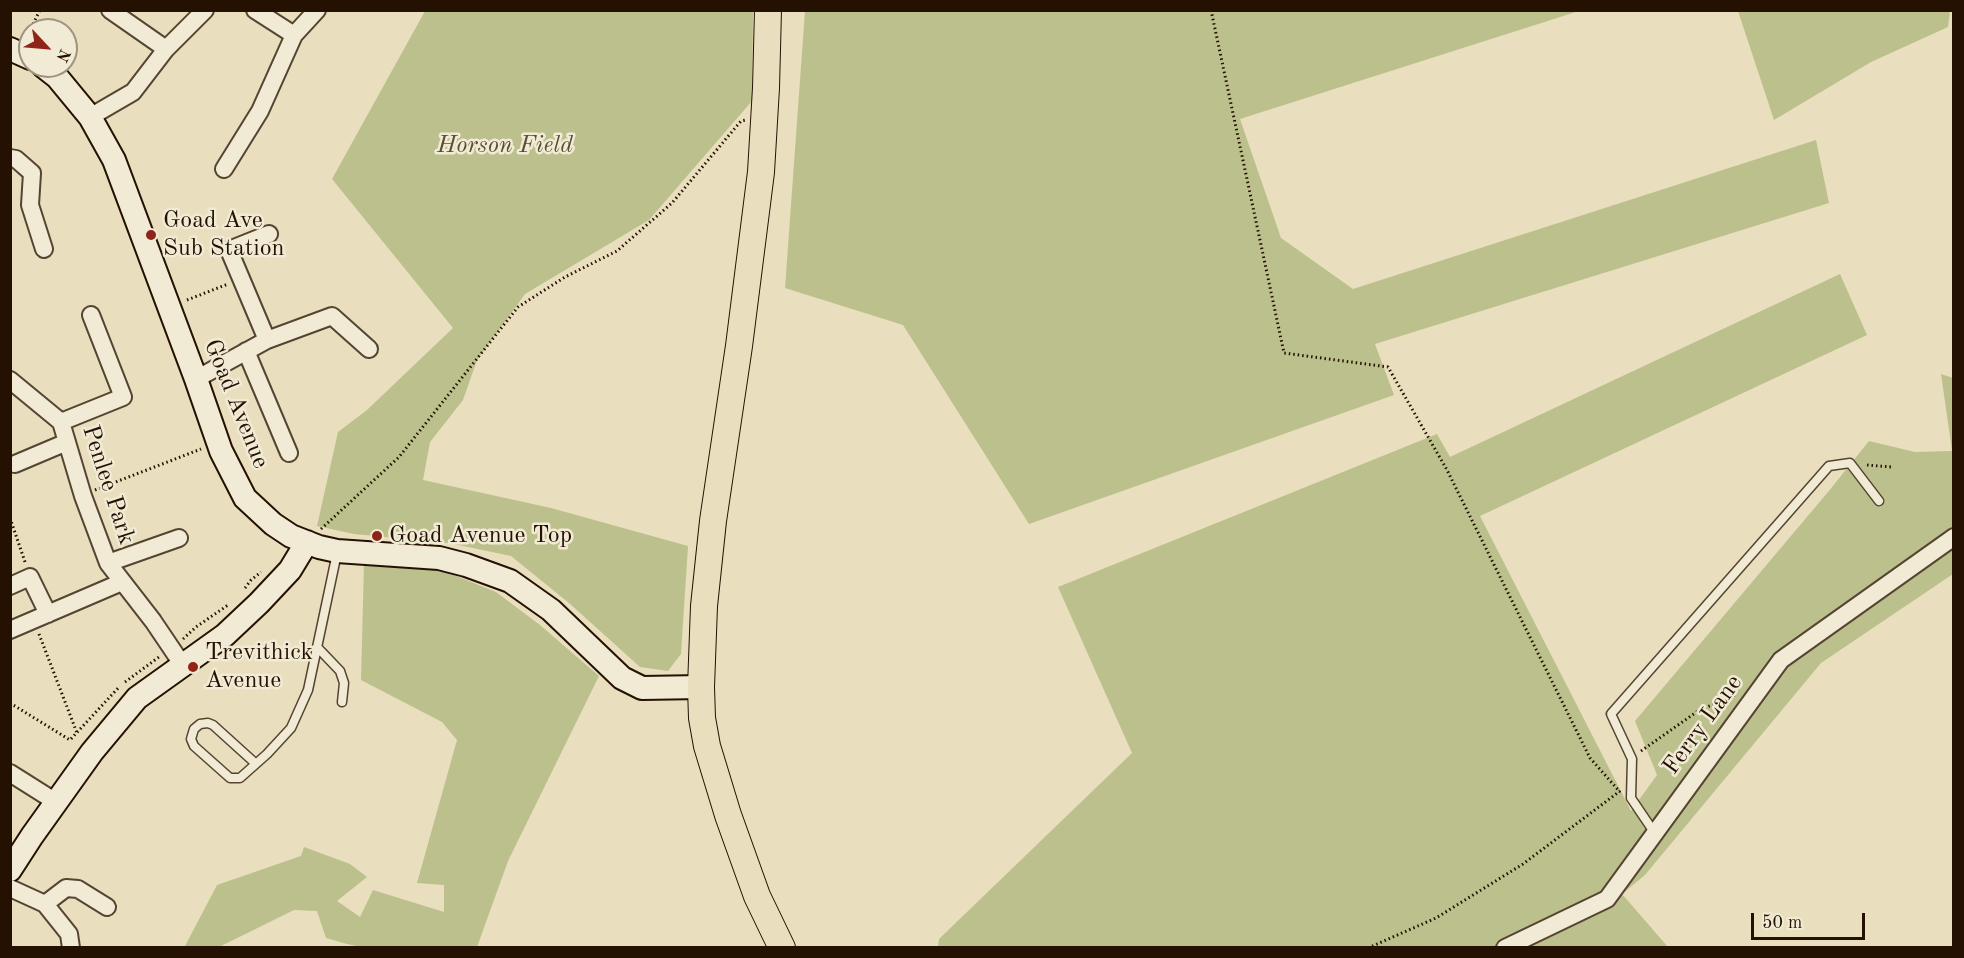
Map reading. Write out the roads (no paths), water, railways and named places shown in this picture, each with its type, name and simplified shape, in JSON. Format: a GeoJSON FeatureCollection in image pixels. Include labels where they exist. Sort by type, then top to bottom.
{"type":"FeatureCollection","features":[{"type":"Feature","properties":{"kind":"main road"},"geometry":{"type":"LineString","coordinates":[[768,10],[761,172],[712,531],[704,606],[701,687],[702,718],[728,814],[757,896],[782,948]]}},
{"type":"Feature","properties":{"kind":"street"},"geometry":{"type":"LineString","coordinates":[[110,10],[166,49]]}},
{"type":"Feature","properties":{"kind":"street"},"geometry":{"type":"LineString","coordinates":[[90,117],[133,92],[166,49],[205,10]]}},
{"type":"Feature","properties":{"kind":"street"},"geometry":{"type":"LineString","coordinates":[[255,10],[294,35]]}},
{"type":"Feature","properties":{"kind":"street"},"geometry":{"type":"LineString","coordinates":[[224,169],[260,111],[294,35],[317,10]]}},
{"type":"Feature","properties":{"kind":"street","name":"Goad Avenue"},"geometry":{"type":"LineString","coordinates":[[59,78],[90,117],[114,160],[218,443],[245,498],[273,524],[291,536],[307,542],[337,551],[439,558],[510,581],[551,610],[622,678],[642,688],[701,687]]}},
{"type":"Feature","properties":{"kind":"street"},"geometry":{"type":"LineString","coordinates":[[10,158],[16,159],[32,173],[30,206],[44,249]]}},
{"type":"Feature","properties":{"kind":"street"},"geometry":{"type":"LineString","coordinates":[[267,340],[229,250],[269,234]]}},
{"type":"Feature","properties":{"kind":"street","name":"Penlee Park"},"geometry":{"type":"LineString","coordinates":[[62,422],[123,397],[91,315]]}},
{"type":"Feature","properties":{"kind":"street"},"geometry":{"type":"LineString","coordinates":[[196,379],[267,340],[332,316],[369,349]]}},
{"type":"Feature","properties":{"kind":"street"},"geometry":{"type":"LineString","coordinates":[[246,351],[288,453]]}},
{"type":"Feature","properties":{"kind":"street","name":"Penlee Park"},"geometry":{"type":"LineString","coordinates":[[10,380],[62,422],[83,495],[108,563],[153,621],[182,664]]}},
{"type":"Feature","properties":{"kind":"street"},"geometry":{"type":"LineString","coordinates":[[15,464],[67,442]]}},
{"type":"Feature","properties":{"kind":"street","name":"Ferry Lane"},"geometry":{"type":"LineString","coordinates":[[1505,948],[1606,899],[1780,660],[1953,537]]}},
{"type":"Feature","properties":{"kind":"street","name":"Penlee Park"},"geometry":{"type":"LineString","coordinates":[[108,563],[179,538]]}},
{"type":"Feature","properties":{"kind":"street"},"geometry":{"type":"LineString","coordinates":[[10,870],[108,731],[137,698],[225,635],[275,588],[290,570],[307,542]]}},
{"type":"Feature","properties":{"kind":"street"},"geometry":{"type":"LineString","coordinates":[[10,586],[30,577],[41,617]]}},
{"type":"Feature","properties":{"kind":"street","name":"Penlee Park"},"geometry":{"type":"LineString","coordinates":[[10,630],[122,582]]}},
{"type":"Feature","properties":{"kind":"street"},"geometry":{"type":"LineString","coordinates":[[10,773],[56,802]]}},
{"type":"Feature","properties":{"kind":"street"},"geometry":{"type":"LineString","coordinates":[[10,888],[45,904],[69,934],[70,948]]}},
{"type":"Feature","properties":{"kind":"street"},"geometry":{"type":"LineString","coordinates":[[45,904],[66,888],[78,889],[107,907]]}},
{"type":"Feature","properties":{"kind":"lane"},"geometry":{"type":"LineString","coordinates":[[1654,832],[1631,798],[1632,759],[1611,714],[1829,466],[1850,463],[1879,501]]}},
{"type":"Feature","properties":{"kind":"lane"},"geometry":{"type":"LineString","coordinates":[[255,763],[213,725],[200,724],[194,729],[191,739],[194,746],[230,777],[240,778],[282,739],[297,717],[308,690],[337,551]]}},
{"type":"Feature","properties":{"kind":"lane"},"geometry":{"type":"LineString","coordinates":[[317,647],[340,670],[344,683],[342,702]]}},
{"type":"Feature","properties":{"kind":"place","name":"Goad Ave Sub Station"},"geometry":{"type":"Point","coordinates":[151,235]}},
{"type":"Feature","properties":{"kind":"place","name":"Goad Avenue Top"},"geometry":{"type":"Point","coordinates":[377,536]}},
{"type":"Feature","properties":{"kind":"place","name":"Trevithick Avenue"},"geometry":{"type":"Point","coordinates":[193,667]}},
{"type":"Feature","properties":{"kind":"park label","name":"Horson Field"},"geometry":{"type":"Point","coordinates":[505,146]}}]}
